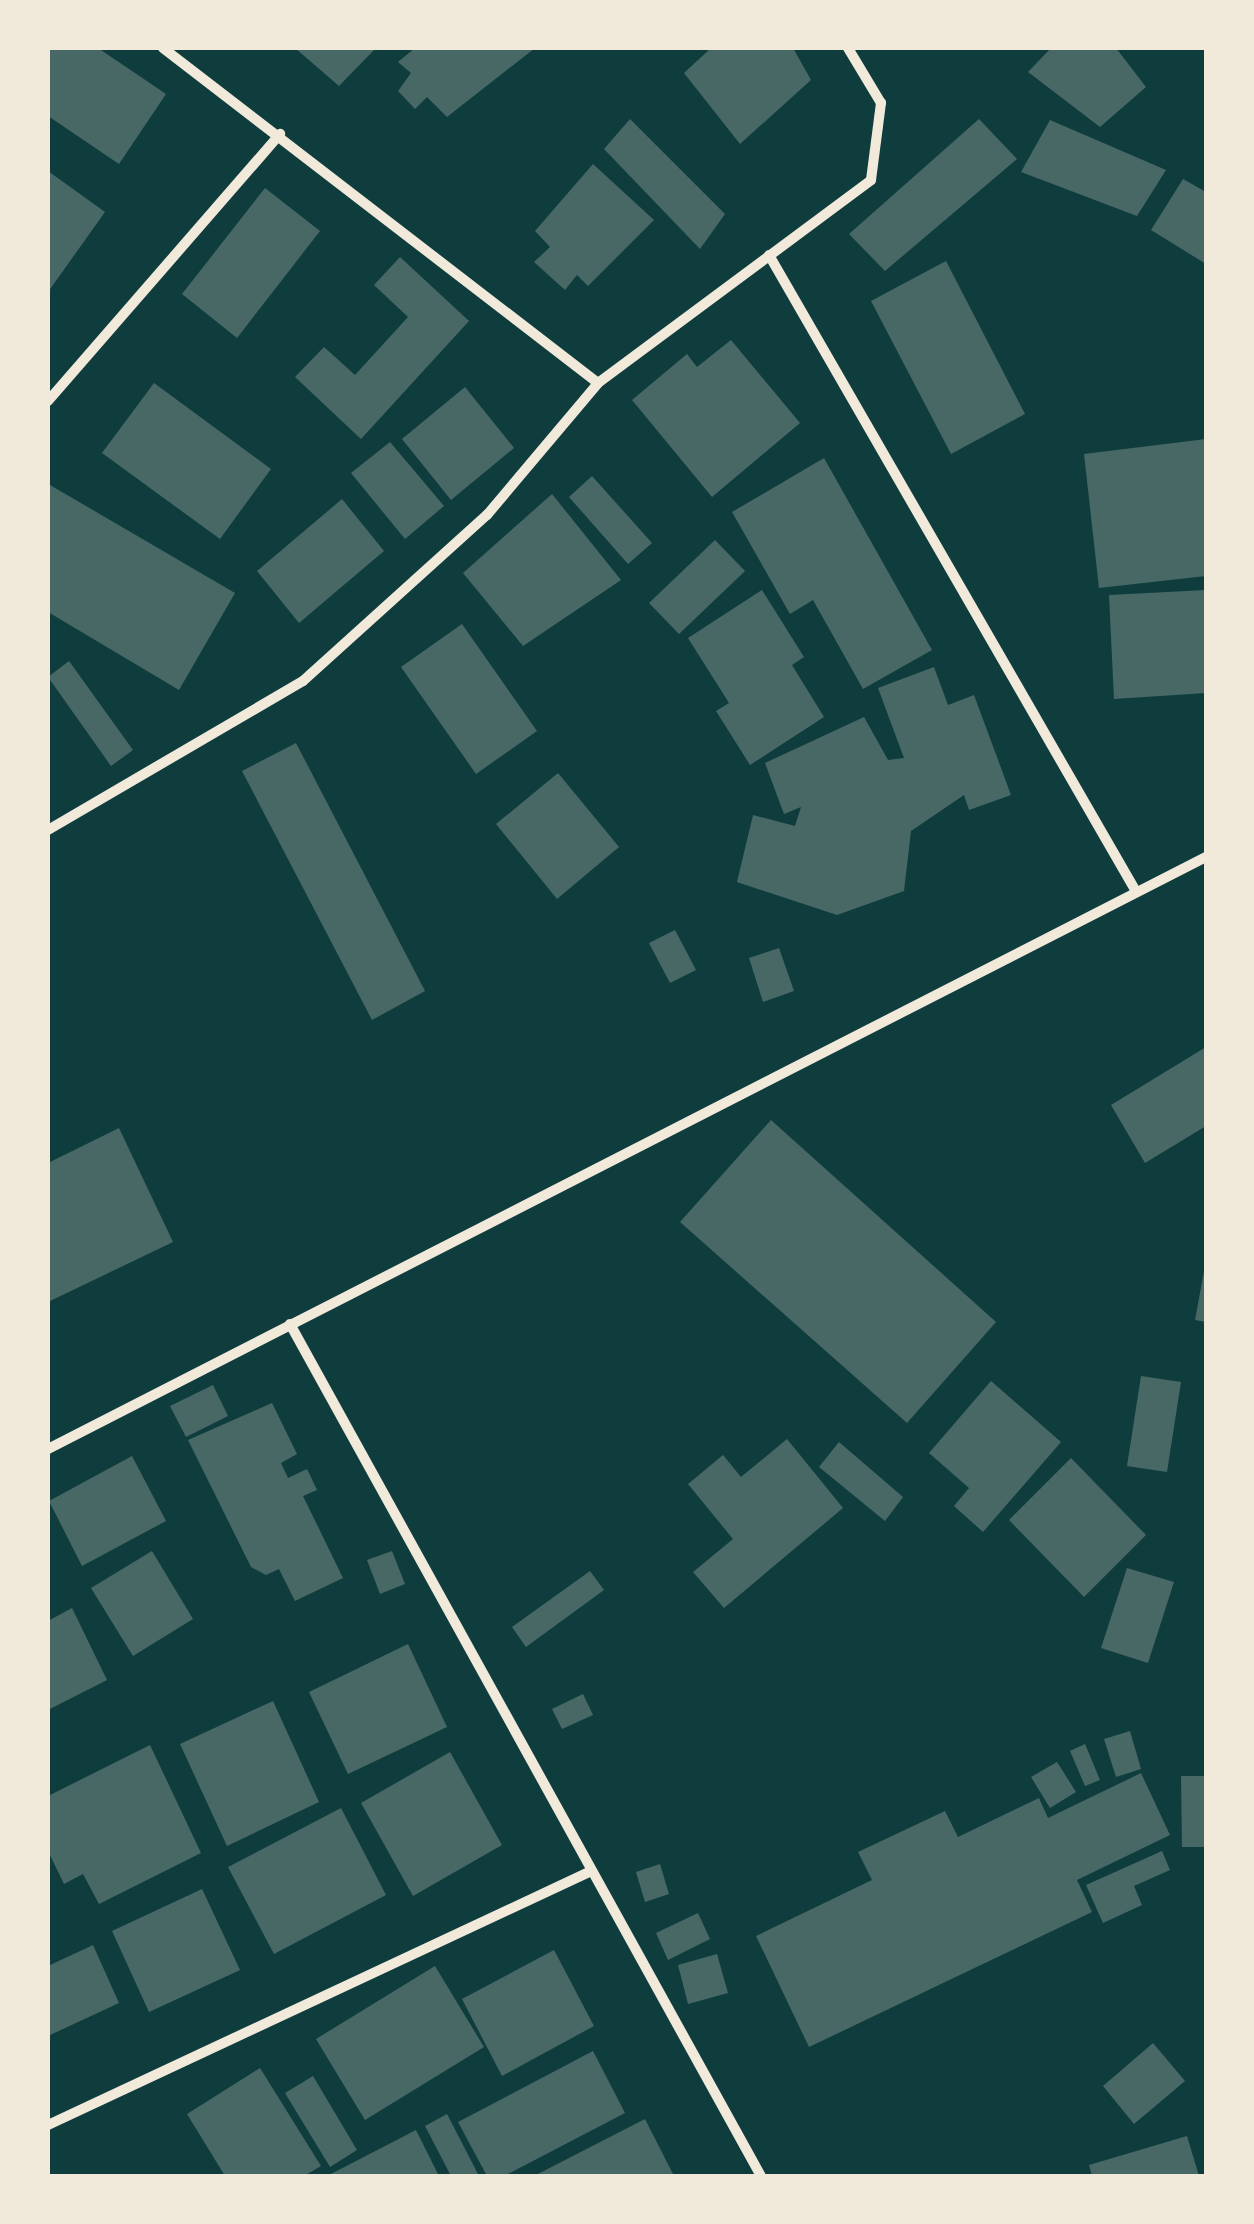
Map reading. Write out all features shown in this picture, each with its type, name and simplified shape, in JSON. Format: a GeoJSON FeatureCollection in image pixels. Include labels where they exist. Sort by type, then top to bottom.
{"type":"FeatureCollection","features":[{"type":"Feature","properties":{"kind":"street"},"geometry":{"type":"LineString","coordinates":[[163,48],[280,134],[598,384]]}},
{"type":"Feature","properties":{"kind":"street"},"geometry":{"type":"LineString","coordinates":[[48,830],[302,680],[488,515],[598,384],[870,180],[881,103],[848,48]]}},
{"type":"Feature","properties":{"kind":"street"},"geometry":{"type":"LineString","coordinates":[[48,401],[280,134]]}},
{"type":"Feature","properties":{"kind":"street"},"geometry":{"type":"LineString","coordinates":[[769,255],[1134,888]]}},
{"type":"Feature","properties":{"kind":"street"},"geometry":{"type":"LineString","coordinates":[[48,1449],[1134,888],[1206,857]]}},
{"type":"Feature","properties":{"kind":"street"},"geometry":{"type":"LineString","coordinates":[[290,1324],[589,1872],[761,2176]]}},
{"type":"Feature","properties":{"kind":"street"},"geometry":{"type":"LineString","coordinates":[[48,2125],[589,1872]]}},
{"type":"Feature","properties":{"kind":"building"},"geometry":{"type":"Polygon","coordinates":[[[48,48],[98,48],[166,94],[119,164],[48,116],[48,48]]]}},
{"type":"Feature","properties":{"kind":"building"},"geometry":{"type":"Polygon","coordinates":[[[295,48],[376,48],[339,86],[295,48]]]}},
{"type":"Feature","properties":{"kind":"building"},"geometry":{"type":"Polygon","coordinates":[[[415,48],[535,48],[447,117],[427,97],[415,109],[398,91],[411,73],[398,62],[415,48]]]}},
{"type":"Feature","properties":{"kind":"building"},"geometry":{"type":"Polygon","coordinates":[[[711,48],[793,48],[811,80],[740,144],[684,73],[711,48]]]}},
{"type":"Feature","properties":{"kind":"building"},"geometry":{"type":"Polygon","coordinates":[[[1051,48],[1116,48],[1146,87],[1100,127],[1028,72],[1051,48]]]}},
{"type":"Feature","properties":{"kind":"building"},"geometry":{"type":"Polygon","coordinates":[[[630,119],[725,214],[700,249],[604,149],[630,119]]]}},
{"type":"Feature","properties":{"kind":"building"},"geometry":{"type":"Polygon","coordinates":[[[979,119],[1017,159],[885,271],[849,234],[979,119]]]}},
{"type":"Feature","properties":{"kind":"building"},"geometry":{"type":"Polygon","coordinates":[[[1050,120],[1166,170],[1137,216],[1021,172],[1050,120]]]}},
{"type":"Feature","properties":{"kind":"building"},"geometry":{"type":"Polygon","coordinates":[[[593,164],[654,220],[588,286],[577,275],[565,290],[534,262],[550,247],[535,231],[593,164]]]}},
{"type":"Feature","properties":{"kind":"building"},"geometry":{"type":"Polygon","coordinates":[[[48,171],[105,212],[48,292],[48,171]]]}},
{"type":"Feature","properties":{"kind":"building"},"geometry":{"type":"Polygon","coordinates":[[[1183,179],[1206,192],[1206,264],[1151,230],[1183,179]]]}},
{"type":"Feature","properties":{"kind":"building"},"geometry":{"type":"Polygon","coordinates":[[[265,188],[320,231],[237,338],[182,294],[265,188]]]}},
{"type":"Feature","properties":{"kind":"building"},"geometry":{"type":"Polygon","coordinates":[[[400,257],[469,321],[361,439],[295,377],[324,347],[355,375],[408,317],[374,285],[400,257]]]}},
{"type":"Feature","properties":{"kind":"building"},"geometry":{"type":"Polygon","coordinates":[[[946,261],[1025,414],[951,454],[871,301],[946,261]]]}},
{"type":"Feature","properties":{"kind":"building"},"geometry":{"type":"Polygon","coordinates":[[[731,340],[800,423],[712,497],[632,400],[687,354],[697,367],[731,340]]]}},
{"type":"Feature","properties":{"kind":"building"},"geometry":{"type":"Polygon","coordinates":[[[154,383],[271,469],[220,539],[102,453],[154,383]]]}},
{"type":"Feature","properties":{"kind":"building"},"geometry":{"type":"Polygon","coordinates":[[[465,387],[514,448],[451,500],[402,439],[465,387]]]}},
{"type":"Feature","properties":{"kind":"building"},"geometry":{"type":"Polygon","coordinates":[[[1206,439],[1206,576],[1099,588],[1084,454],[1206,439]]]}},
{"type":"Feature","properties":{"kind":"building"},"geometry":{"type":"Polygon","coordinates":[[[390,442],[444,506],[405,539],[351,473],[390,442]]]}},
{"type":"Feature","properties":{"kind":"building"},"geometry":{"type":"Polygon","coordinates":[[[824,458],[932,650],[863,689],[813,600],[790,614],[732,512],[824,458]]]}},
{"type":"Feature","properties":{"kind":"building"},"geometry":{"type":"Polygon","coordinates":[[[592,476],[652,543],[628,564],[569,497],[592,476]]]}},
{"type":"Feature","properties":{"kind":"building"},"geometry":{"type":"Polygon","coordinates":[[[50,485],[235,593],[179,690],[48,612],[50,485]]]}},
{"type":"Feature","properties":{"kind":"building"},"geometry":{"type":"Polygon","coordinates":[[[552,494],[621,580],[523,646],[463,573],[552,494]]]}},
{"type":"Feature","properties":{"kind":"building"},"geometry":{"type":"Polygon","coordinates":[[[342,499],[384,551],[299,623],[257,571],[342,499]]]}},
{"type":"Feature","properties":{"kind":"building"},"geometry":{"type":"Polygon","coordinates":[[[715,540],[745,571],[679,634],[649,603],[715,540]]]}},
{"type":"Feature","properties":{"kind":"building"},"geometry":{"type":"Polygon","coordinates":[[[762,590],[804,657],[792,665],[824,717],[750,765],[716,711],[729,703],[688,638],[762,590]]]}},
{"type":"Feature","properties":{"kind":"building"},"geometry":{"type":"Polygon","coordinates":[[[1206,590],[1206,693],[1114,699],[1109,595],[1206,590]]]}},
{"type":"Feature","properties":{"kind":"building"},"geometry":{"type":"Polygon","coordinates":[[[462,624],[537,731],[476,774],[401,667],[462,624]]]}},
{"type":"Feature","properties":{"kind":"building"},"geometry":{"type":"Polygon","coordinates":[[[69,661],[133,750],[111,766],[48,677],[69,661]]]}},
{"type":"Feature","properties":{"kind":"building"},"geometry":{"type":"Polygon","coordinates":[[[934,667],[948,705],[974,695],[1011,795],[969,810],[964,795],[911,831],[904,891],[837,915],[737,882],[753,815],[795,826],[801,807],[784,814],[765,763],[864,717],[888,760],[904,758],[878,688],[934,667]]]}},
{"type":"Feature","properties":{"kind":"building"},"geometry":{"type":"Polygon","coordinates":[[[296,743],[425,991],[372,1020],[242,771],[296,743]]]}},
{"type":"Feature","properties":{"kind":"building"},"geometry":{"type":"Polygon","coordinates":[[[558,773],[619,847],[557,899],[496,824],[558,773]]]}},
{"type":"Feature","properties":{"kind":"building"},"geometry":{"type":"Polygon","coordinates":[[[675,930],[696,970],[670,983],[649,943],[675,930]]]}},
{"type":"Feature","properties":{"kind":"building"},"geometry":{"type":"Polygon","coordinates":[[[779,948],[794,991],[763,1002],[749,958],[779,948]]]}},
{"type":"Feature","properties":{"kind":"building"},"geometry":{"type":"Polygon","coordinates":[[[1206,1047],[1206,1126],[1145,1163],[1111,1105],[1206,1047]]]}},
{"type":"Feature","properties":{"kind":"building"},"geometry":{"type":"Polygon","coordinates":[[[771,1120],[996,1322],[907,1423],[680,1222],[771,1120]]]}},
{"type":"Feature","properties":{"kind":"building"},"geometry":{"type":"Polygon","coordinates":[[[119,1128],[173,1242],[48,1302],[48,1163],[119,1128]]]}},
{"type":"Feature","properties":{"kind":"building"},"geometry":{"type":"Polygon","coordinates":[[[1206,1266],[1206,1322],[1195,1320],[1206,1266]]]}},
{"type":"Feature","properties":{"kind":"building"},"geometry":{"type":"Polygon","coordinates":[[[1141,1376],[1181,1382],[1167,1472],[1127,1466],[1141,1376]]]}},
{"type":"Feature","properties":{"kind":"building"},"geometry":{"type":"Polygon","coordinates":[[[991,1381],[1061,1442],[983,1532],[954,1506],[969,1488],[929,1453],[991,1381]]]}},
{"type":"Feature","properties":{"kind":"building"},"geometry":{"type":"Polygon","coordinates":[[[213,1385],[228,1416],[186,1437],[170,1406],[213,1385]]]}},
{"type":"Feature","properties":{"kind":"building"},"geometry":{"type":"Polygon","coordinates":[[[272,1403],[297,1454],[281,1463],[288,1478],[307,1469],[317,1490],[303,1496],[343,1578],[295,1601],[279,1569],[266,1575],[251,1567],[188,1440],[272,1403]]]}},
{"type":"Feature","properties":{"kind":"building"},"geometry":{"type":"Polygon","coordinates":[[[787,1439],[843,1508],[724,1608],[693,1572],[733,1539],[688,1484],[723,1455],[741,1477],[787,1439]]]}},
{"type":"Feature","properties":{"kind":"building"},"geometry":{"type":"Polygon","coordinates":[[[839,1442],[903,1497],[885,1521],[819,1467],[839,1442]]]}},
{"type":"Feature","properties":{"kind":"building"},"geometry":{"type":"Polygon","coordinates":[[[132,1456],[166,1521],[82,1566],[49,1501],[132,1456]]]}},
{"type":"Feature","properties":{"kind":"building"},"geometry":{"type":"Polygon","coordinates":[[[1071,1458],[1146,1535],[1084,1597],[1009,1520],[1071,1458]]]}},
{"type":"Feature","properties":{"kind":"building"},"geometry":{"type":"Polygon","coordinates":[[[152,1551],[193,1619],[133,1656],[91,1588],[152,1551]]]}},
{"type":"Feature","properties":{"kind":"building"},"geometry":{"type":"Polygon","coordinates":[[[392,1551],[405,1584],[380,1594],[367,1560],[392,1551]]]}},
{"type":"Feature","properties":{"kind":"building"},"geometry":{"type":"Polygon","coordinates":[[[1127,1568],[1174,1582],[1148,1663],[1101,1648],[1127,1568]]]}},
{"type":"Feature","properties":{"kind":"building"},"geometry":{"type":"Polygon","coordinates":[[[590,1571],[604,1590],[526,1647],[512,1627],[590,1571]]]}},
{"type":"Feature","properties":{"kind":"building"},"geometry":{"type":"Polygon","coordinates":[[[72,1608],[107,1680],[48,1710],[48,1621],[72,1608]]]}},
{"type":"Feature","properties":{"kind":"building"},"geometry":{"type":"Polygon","coordinates":[[[408,1644],[447,1727],[348,1774],[309,1692],[408,1644]]]}},
{"type":"Feature","properties":{"kind":"building"},"geometry":{"type":"Polygon","coordinates":[[[583,1694],[593,1715],[562,1729],[552,1709],[583,1694]]]}},
{"type":"Feature","properties":{"kind":"building"},"geometry":{"type":"Polygon","coordinates":[[[273,1701],[319,1802],[227,1846],[180,1744],[273,1701]]]}},
{"type":"Feature","properties":{"kind":"building"},"geometry":{"type":"Polygon","coordinates":[[[1130,1731],[1141,1769],[1116,1777],[1104,1739],[1130,1731]]]}},
{"type":"Feature","properties":{"kind":"building"},"geometry":{"type":"Polygon","coordinates":[[[1085,1744],[1100,1780],[1085,1786],[1070,1751],[1085,1744]]]}},
{"type":"Feature","properties":{"kind":"building"},"geometry":{"type":"Polygon","coordinates":[[[150,1745],[201,1853],[99,1904],[83,1874],[64,1884],[48,1851],[48,1796],[150,1745]]]}},
{"type":"Feature","properties":{"kind":"building"},"geometry":{"type":"Polygon","coordinates":[[[450,1752],[502,1845],[413,1896],[361,1803],[450,1752]]]}},
{"type":"Feature","properties":{"kind":"building"},"geometry":{"type":"Polygon","coordinates":[[[1057,1762],[1076,1792],[1050,1808],[1031,1777],[1057,1762]]]}},
{"type":"Feature","properties":{"kind":"building"},"geometry":{"type":"Polygon","coordinates":[[[1141,1773],[1170,1835],[1077,1880],[1092,1912],[809,2047],[756,1936],[872,1880],[858,1852],[945,1811],[958,1837],[1039,1798],[1048,1818],[1141,1773]]]}},
{"type":"Feature","properties":{"kind":"building"},"geometry":{"type":"Polygon","coordinates":[[[1181,1776],[1206,1776],[1206,1847],[1182,1847],[1181,1776]]]}},
{"type":"Feature","properties":{"kind":"building"},"geometry":{"type":"Polygon","coordinates":[[[341,1808],[386,1895],[274,1954],[228,1867],[341,1808]]]}},
{"type":"Feature","properties":{"kind":"building"},"geometry":{"type":"Polygon","coordinates":[[[1162,1851],[1170,1870],[1134,1886],[1142,1905],[1103,1923],[1086,1885],[1162,1851]]]}},
{"type":"Feature","properties":{"kind":"building"},"geometry":{"type":"Polygon","coordinates":[[[660,1864],[669,1894],[645,1902],[636,1872],[660,1864]]]}},
{"type":"Feature","properties":{"kind":"building"},"geometry":{"type":"Polygon","coordinates":[[[202,1889],[240,1970],[149,2012],[112,1931],[202,1889]]]}},
{"type":"Feature","properties":{"kind":"building"},"geometry":{"type":"Polygon","coordinates":[[[698,1913],[710,1939],[668,1960],[656,1933],[698,1913]]]}},
{"type":"Feature","properties":{"kind":"building"},"geometry":{"type":"Polygon","coordinates":[[[93,1945],[119,2003],[48,2036],[48,1966],[93,1945]]]}},
{"type":"Feature","properties":{"kind":"building"},"geometry":{"type":"Polygon","coordinates":[[[554,1950],[594,2026],[502,2076],[462,1999],[554,1950]]]}},
{"type":"Feature","properties":{"kind":"building"},"geometry":{"type":"Polygon","coordinates":[[[717,1954],[728,1993],[688,2004],[678,1965],[717,1954]]]}},
{"type":"Feature","properties":{"kind":"building"},"geometry":{"type":"Polygon","coordinates":[[[435,1966],[484,2047],[365,2120],[316,2039],[435,1966]]]}},
{"type":"Feature","properties":{"kind":"building"},"geometry":{"type":"Polygon","coordinates":[[[1153,2043],[1185,2081],[1134,2124],[1103,2086],[1153,2043]]]}},
{"type":"Feature","properties":{"kind":"building"},"geometry":{"type":"Polygon","coordinates":[[[593,2051],[625,2113],[504,2176],[487,2176],[458,2122],[593,2051]]]}},
{"type":"Feature","properties":{"kind":"building"},"geometry":{"type":"Polygon","coordinates":[[[260,2068],[321,2166],[304,2176],[225,2176],[187,2114],[260,2068]]]}},
{"type":"Feature","properties":{"kind":"building"},"geometry":{"type":"Polygon","coordinates":[[[313,2076],[357,2150],[330,2167],[285,2093],[313,2076]]]}},
{"type":"Feature","properties":{"kind":"building"},"geometry":{"type":"Polygon","coordinates":[[[447,2114],[479,2176],[451,2176],[425,2126],[447,2114]]]}},
{"type":"Feature","properties":{"kind":"building"},"geometry":{"type":"Polygon","coordinates":[[[645,2119],[674,2176],[534,2176],[645,2119]]]}},
{"type":"Feature","properties":{"kind":"building"},"geometry":{"type":"Polygon","coordinates":[[[416,2130],[439,2176],[327,2176],[416,2130]]]}},
{"type":"Feature","properties":{"kind":"building"},"geometry":{"type":"Polygon","coordinates":[[[1187,2136],[1199,2176],[1092,2176],[1089,2165],[1187,2136]]]}}]}
